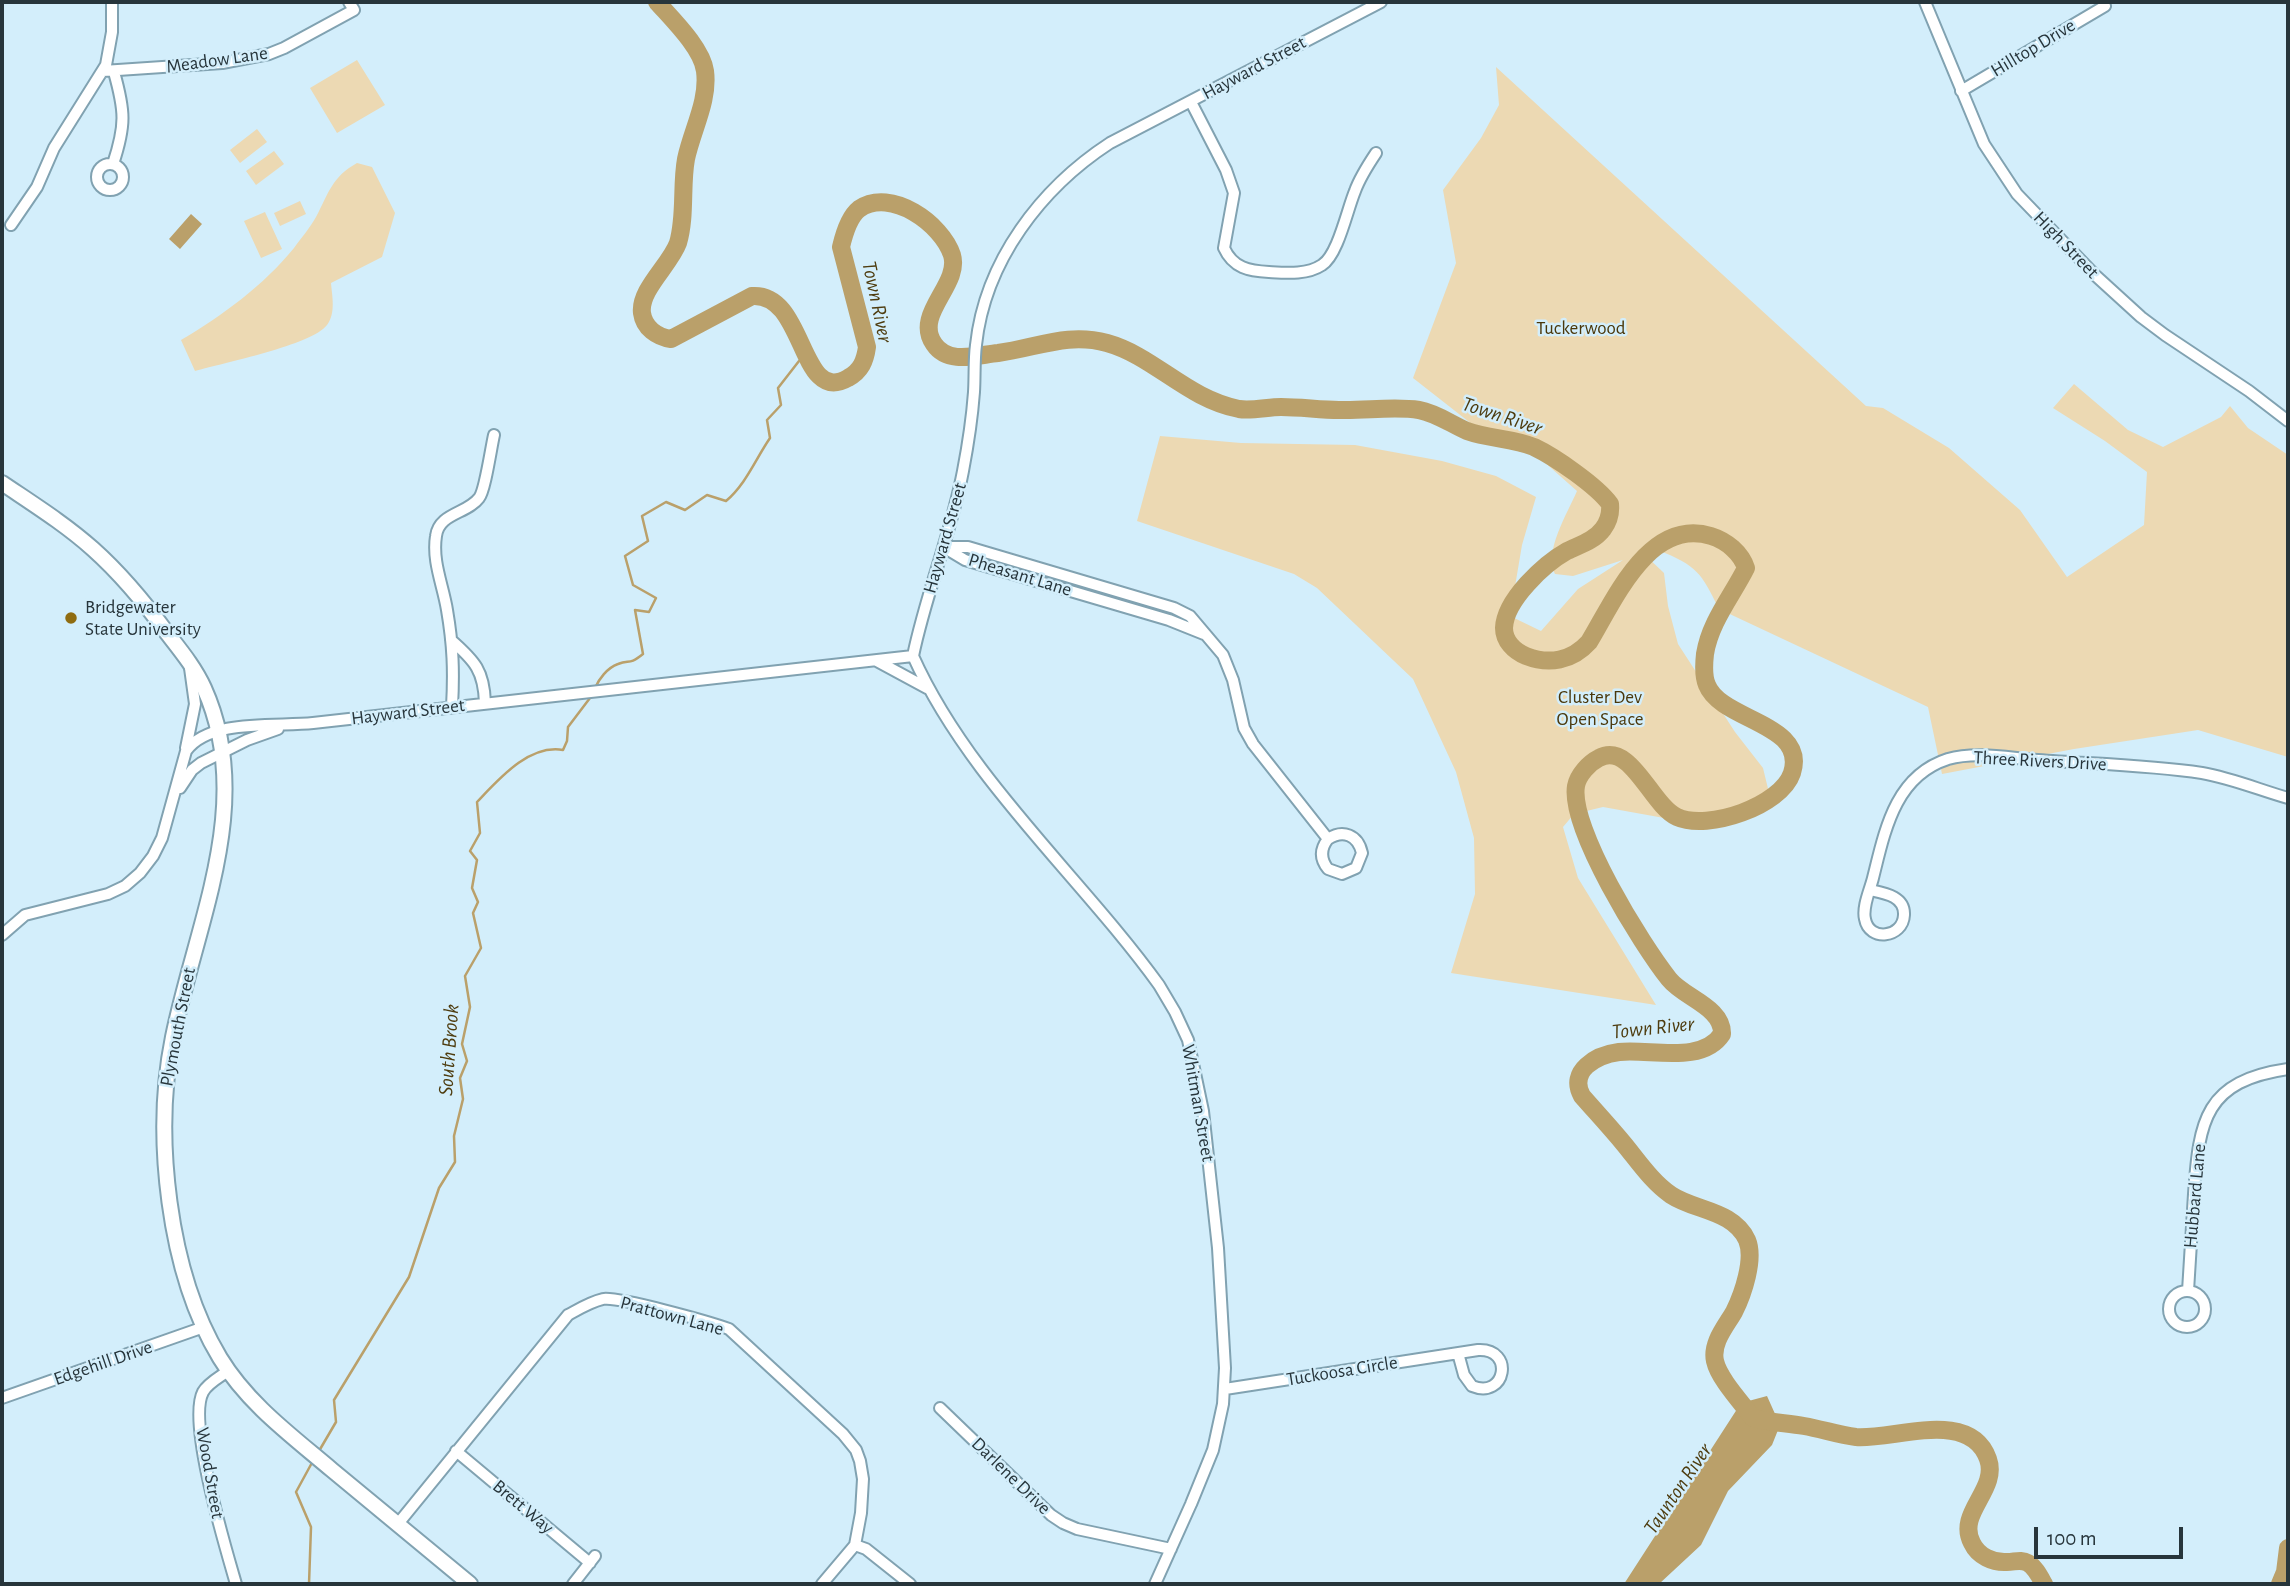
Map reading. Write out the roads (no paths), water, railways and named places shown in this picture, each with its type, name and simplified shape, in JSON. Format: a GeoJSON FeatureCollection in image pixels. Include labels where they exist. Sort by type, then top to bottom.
{"type":"FeatureCollection","features":[{"type":"Feature","properties":{"kind":"main road","name":"Plymouth Street"},"geometry":{"type":"LineString","coordinates":[[2,483],[72,532],[104,559],[146,605],[189,662],[204,688],[219,731],[225,788],[219,848],[175,1026],[164,1099],[165,1144],[173,1218],[187,1282],[204,1327],[228,1371],[266,1413],[470,1584]]}},
{"type":"Feature","properties":{"kind":"street"},"geometry":{"type":"LineString","coordinates":[[113,2],[108,71],[122,100],[124,118],[113,164]]}},
{"type":"Feature","properties":{"kind":"street","name":"Meadow Lane"},"geometry":{"type":"LineString","coordinates":[[108,71],[222,63],[269,54],[354,10],[349,2]]}},
{"type":"Feature","properties":{"kind":"street","name":"Hayward Street"},"geometry":{"type":"LineString","coordinates":[[219,731],[243,726],[287,726],[913,656],[967,454],[976,346],[984,307],[999,266],[1022,228],[1048,194],[1098,151],[1135,129],[1381,2]]}},
{"type":"Feature","properties":{"kind":"street","name":"High Street"},"geometry":{"type":"LineString","coordinates":[[1925,2],[1984,144],[2008,182],[2035,214],[2096,276],[2153,326],[2288,421]]}},
{"type":"Feature","properties":{"kind":"street","name":"Hilltop Drive"},"geometry":{"type":"LineString","coordinates":[[1961,91],[2105,6]]}},
{"type":"Feature","properties":{"kind":"street"},"geometry":{"type":"LineString","coordinates":[[11,225],[37,187],[54,148],[108,71]]}},
{"type":"Feature","properties":{"kind":"street"},"geometry":{"type":"LineString","coordinates":[[1191,102],[1226,170],[1234,193],[1224,248],[1233,262],[1248,270],[1292,273],[1311,270],[1325,264],[1334,248],[1360,179],[1376,153]]}},
{"type":"Feature","properties":{"kind":"street"},"geometry":{"type":"LineString","coordinates":[[452,707],[454,659],[447,606],[436,567],[436,533],[446,518],[480,498],[494,435]]}},
{"type":"Feature","properties":{"kind":"street","name":"Pheasant Lane"},"geometry":{"type":"LineString","coordinates":[[944,547],[968,547],[1179,609],[1190,616],[1226,660],[1244,728],[1253,744],[1328,839]]}},
{"type":"Feature","properties":{"kind":"street","name":"Pheasant Lane"},"geometry":{"type":"LineString","coordinates":[[944,547],[965,559],[1169,620],[1204,634]]}},
{"type":"Feature","properties":{"kind":"street"},"geometry":{"type":"LineString","coordinates":[[1058,587],[1061,574]]}},
{"type":"Feature","properties":{"kind":"street"},"geometry":{"type":"LineString","coordinates":[[1088,596],[1091,583]]}},
{"type":"Feature","properties":{"kind":"street"},"geometry":{"type":"LineString","coordinates":[[452,640],[476,662],[484,685],[485,704]]}},
{"type":"Feature","properties":{"kind":"street","name":"Whitman Street"},"geometry":{"type":"LineString","coordinates":[[913,656],[927,688],[998,787],[1149,972],[1182,1026],[1193,1057],[1208,1148],[1220,1270],[1225,1389],[1213,1450],[1155,1584]]}},
{"type":"Feature","properties":{"kind":"street"},"geometry":{"type":"LineString","coordinates":[[877,661],[927,688]]}},
{"type":"Feature","properties":{"kind":"street"},"geometry":{"type":"LineString","coordinates":[[2,935],[25,915],[116,891],[132,880],[147,864],[157,847],[175,796],[195,714],[195,693],[189,662]]}},
{"type":"Feature","properties":{"kind":"street","name":"Hayward Street"},"geometry":{"type":"LineString","coordinates":[[175,796],[192,770],[253,737],[287,726]]}},
{"type":"Feature","properties":{"kind":"street"},"geometry":{"type":"LineString","coordinates":[[180,767],[192,744],[219,731]]}},
{"type":"Feature","properties":{"kind":"street","name":"Three Rivers Drive"},"geometry":{"type":"LineString","coordinates":[[1870,890],[1894,897],[1901,903],[1905,913],[1903,923],[1892,933],[1875,933],[1866,923],[1864,911],[1885,831],[1898,800],[1909,784],[1925,770],[1952,758],[1985,756],[2184,771],[2221,777],[2288,798]]}},
{"type":"Feature","properties":{"kind":"street","name":"Hubbard Lane"},"geometry":{"type":"LineString","coordinates":[[2188,1291],[2197,1150],[2204,1121],[2216,1102],[2231,1087],[2258,1075],[2288,1069]]}},
{"type":"Feature","properties":{"kind":"street","name":"Prattown Lane"},"geometry":{"type":"LineString","coordinates":[[397,1525],[568,1315],[605,1298],[709,1321],[729,1329],[843,1434],[856,1450],[863,1479],[861,1513],[855,1545]]}},
{"type":"Feature","properties":{"kind":"street","name":"Edgehill Drive"},"geometry":{"type":"LineString","coordinates":[[2,1398],[204,1327]]}},
{"type":"Feature","properties":{"kind":"street","name":"Tuckoosa Circle"},"geometry":{"type":"LineString","coordinates":[[1225,1389],[1458,1353],[1483,1350],[1495,1354],[1502,1366],[1502,1374],[1497,1382],[1486,1389],[1472,1386],[1464,1375],[1458,1353]]}},
{"type":"Feature","properties":{"kind":"street","name":"Wood Street"},"geometry":{"type":"LineString","coordinates":[[228,1371],[204,1391],[200,1410],[211,1497],[236,1584]]}},
{"type":"Feature","properties":{"kind":"street","name":"Darlene Drive"},"geometry":{"type":"LineString","coordinates":[[940,1408],[1051,1515],[1063,1523],[1077,1529],[1171,1549]]}},
{"type":"Feature","properties":{"kind":"street","name":"Brett Way"},"geometry":{"type":"LineString","coordinates":[[456,1451],[593,1560],[573,1584]]}},
{"type":"Feature","properties":{"kind":"street"},"geometry":{"type":"LineString","coordinates":[[822,1584],[855,1545],[866,1549],[910,1584]]}},
{"type":"Feature","properties":{"kind":"waterway","name":"Town River"},"geometry":{"type":"LineString","coordinates":[[657,2],[686,34],[698,53],[703,62],[706,82],[686,159],[678,243],[642,304],[645,323],[656,334],[671,339],[752,296],[770,300],[783,311],[810,363],[820,376],[832,382],[848,378],[862,365],[867,347],[841,247],[847,226],[855,212],[872,203],[886,203],[914,212],[927,221],[938,232],[952,255],[950,277],[929,322],[929,333],[934,344],[947,355],[972,357],[1065,340],[1092,340],[1124,349],[1220,404],[1249,410],[1281,407],[1332,410],[1399,408],[1425,411],[1467,431],[1534,447],[1575,472],[1610,504],[1609,517],[1595,537],[1567,551],[1537,574],[1511,606],[1504,628],[1506,637],[1514,648],[1526,656],[1560,660],[1582,648],[1589,642],[1636,566],[1652,550],[1669,539],[1689,533],[1711,536],[1728,544],[1741,557],[1746,568],[1712,631],[1705,654],[1705,678],[1715,697],[1776,733],[1787,743],[1794,756],[1792,773],[1785,785],[1774,796],[1742,813],[1706,821],[1677,817],[1667,810],[1631,766],[1621,758],[1610,755],[1599,758],[1588,766],[1576,786],[1577,805],[1584,829],[1595,857],[1626,914],[1669,979],[1710,1010],[1721,1025],[1722,1034],[1713,1044],[1688,1052],[1631,1051],[1610,1054],[1593,1061],[1581,1072],[1579,1087],[1582,1096],[1658,1184],[1671,1195],[1733,1223],[1747,1240],[1750,1257],[1744,1286],[1734,1312],[1717,1341],[1714,1354],[1721,1375],[1753,1418]]}},
{"type":"Feature","properties":{"kind":"waterway","name":"South Brook"},"geometry":{"type":"LineString","coordinates":[[595,688],[610,668],[643,654],[635,610],[649,612],[656,598],[633,585],[625,556],[648,541],[642,516],[666,502],[685,510],[707,495],[726,501],[745,479],[770,438],[767,420],[781,405],[778,388],[799,361],[807,357]]}},
{"type":"Feature","properties":{"kind":"waterway","name":"South Brook"},"geometry":{"type":"LineString","coordinates":[[319,1451],[336,1422],[334,1400],[409,1277],[439,1188],[455,1162],[454,1136],[463,1099],[460,1078],[467,1061],[462,1044],[470,1007],[465,976],[481,948],[473,913],[478,902],[472,888],[477,860],[470,851],[480,833],[477,802],[505,774],[527,758],[538,752],[563,750],[568,727],[593,694]]}},
{"type":"Feature","properties":{"kind":"waterway"},"geometry":{"type":"LineString","coordinates":[[1757,1419],[1856,1437],[1930,1430],[1965,1434],[1979,1444],[1988,1459],[1990,1470],[1984,1491],[1969,1522],[1972,1543],[1978,1552],[1991,1560],[2028,1563],[2044,1584]]}},
{"type":"Feature","properties":{"kind":"waterway","name":"South Brook"},"geometry":{"type":"LineString","coordinates":[[309,1584],[311,1527],[296,1492],[314,1459]]}},
{"type":"Feature","properties":{"kind":"waterway"},"geometry":{"type":"LineString","coordinates":[[2280,1584],[2285,1572],[2288,1548]]}},
{"type":"Feature","properties":{"kind":"place","name":"Bridgewater State University"},"geometry":{"type":"Point","coordinates":[71,618]}},
{"type":"Feature","properties":{"kind":"park label","name":"Tuckerwood"},"geometry":{"type":"Point","coordinates":[1581,328]}},
{"type":"Feature","properties":{"kind":"park label","name":"Cluster Dev Open Space"},"geometry":{"type":"Point","coordinates":[1600,708]}},
{"type":"Feature","properties":{"kind":"water label","name":"Taunton River"},"geometry":{"type":"Point","coordinates":[1678,1489]}}]}
